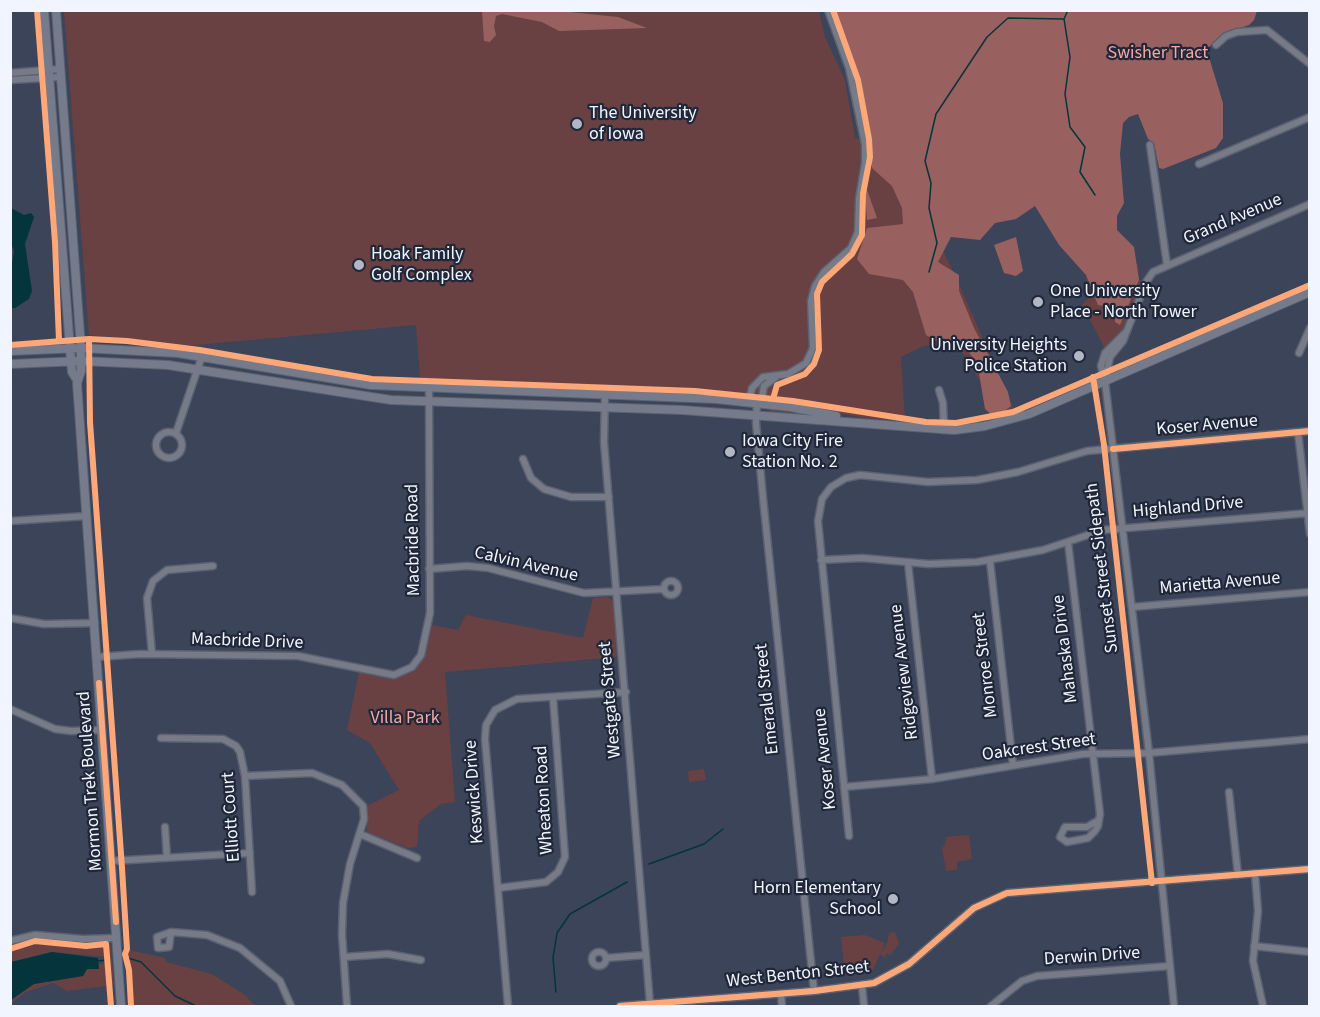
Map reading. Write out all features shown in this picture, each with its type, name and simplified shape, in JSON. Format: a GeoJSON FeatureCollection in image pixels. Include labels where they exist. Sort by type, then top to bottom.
{"type":"FeatureCollection","features":[{"type":"Feature","properties":{"kind":"main road","name":"Mormon Trek Boulevard"},"geometry":{"type":"LineString","coordinates":[[44,10],[71,361],[72,372],[77,380]]}},
{"type":"Feature","properties":{"kind":"main road","name":"Mormon Trek Boulevard"},"geometry":{"type":"LineString","coordinates":[[56,10],[81,348],[77,380],[122,1006]]}},
{"type":"Feature","properties":{"kind":"main road"},"geometry":{"type":"LineString","coordinates":[[10,364],[81,361],[199,369],[357,396],[429,402],[605,407],[861,421],[944,430],[975,428],[1009,421],[1310,292]]}},
{"type":"Feature","properties":{"kind":"main road"},"geometry":{"type":"LineString","coordinates":[[10,351],[81,348],[202,356],[371,385],[605,394],[756,403],[861,421]]}},
{"type":"Feature","properties":{"kind":"street"},"geometry":{"type":"LineString","coordinates":[[756,403],[752,388],[757,381],[763,377],[796,371],[808,360],[813,348],[811,301],[816,286],[824,272],[851,248],[858,232],[859,188],[865,163],[865,144],[849,68],[828,10]]}},
{"type":"Feature","properties":{"kind":"street"},"geometry":{"type":"LineString","coordinates":[[1216,45],[1226,36],[1237,32],[1267,30],[1310,64]]}},
{"type":"Feature","properties":{"kind":"street"},"geometry":{"type":"LineString","coordinates":[[10,73],[49,74]]}},
{"type":"Feature","properties":{"kind":"street"},"geometry":{"type":"LineString","coordinates":[[10,80],[60,73]]}},
{"type":"Feature","properties":{"kind":"street"},"geometry":{"type":"LineString","coordinates":[[1199,164],[1310,117]]}},
{"type":"Feature","properties":{"kind":"street"},"geometry":{"type":"LineString","coordinates":[[1150,145],[1167,265]]}},
{"type":"Feature","properties":{"kind":"street","name":"Grand Avenue"},"geometry":{"type":"LineString","coordinates":[[1105,381],[1110,357],[1121,344],[1147,278],[1167,265],[1310,204]]}},
{"type":"Feature","properties":{"kind":"street"},"geometry":{"type":"LineString","coordinates":[[1299,353],[1310,327]]}},
{"type":"Feature","properties":{"kind":"street"},"geometry":{"type":"LineString","coordinates":[[176,433],[202,356]]}},
{"type":"Feature","properties":{"kind":"street"},"geometry":{"type":"LineString","coordinates":[[756,403],[764,386],[777,376]]}},
{"type":"Feature","properties":{"kind":"street"},"geometry":{"type":"LineString","coordinates":[[1105,381],[1149,753],[1174,1006]]}},
{"type":"Feature","properties":{"kind":"street","name":"Macbride Road"},"geometry":{"type":"LineString","coordinates":[[394,675],[412,667],[421,655],[430,613],[429,389]]}},
{"type":"Feature","properties":{"kind":"street"},"geometry":{"type":"LineString","coordinates":[[939,390],[943,398],[944,430]]}},
{"type":"Feature","properties":{"kind":"street","name":"Westgate Street"},"geometry":{"type":"LineString","coordinates":[[605,394],[604,442],[650,1004]]}},
{"type":"Feature","properties":{"kind":"street","name":"Emerald Street"},"geometry":{"type":"LineString","coordinates":[[756,403],[814,991]]}},
{"type":"Feature","properties":{"kind":"street"},"geometry":{"type":"LineString","coordinates":[[167,431],[176,433],[183,442],[182,449],[174,457],[163,457],[156,449],[158,436],[167,431]]}},
{"type":"Feature","properties":{"kind":"street","name":"Koser Avenue"},"geometry":{"type":"LineString","coordinates":[[849,836],[818,521],[819,506],[831,487],[846,478],[860,475],[940,483],[977,480],[1018,472],[1077,453],[1310,431]]}},
{"type":"Feature","properties":{"kind":"street"},"geometry":{"type":"LineString","coordinates":[[1298,433],[1310,534]]}},
{"type":"Feature","properties":{"kind":"street"},"geometry":{"type":"LineString","coordinates":[[523,459],[531,478],[544,489],[571,497],[609,497]]}},
{"type":"Feature","properties":{"kind":"street","name":"Highland Drive"},"geometry":{"type":"LineString","coordinates":[[821,560],[862,558],[946,564],[990,561],[1068,542],[1094,532],[1308,513]]}},
{"type":"Feature","properties":{"kind":"street"},"geometry":{"type":"LineString","coordinates":[[10,521],[87,516]]}},
{"type":"Feature","properties":{"kind":"street","name":"Mahaska Drive"},"geometry":{"type":"LineString","coordinates":[[1068,542],[1094,753],[1099,820]]}},
{"type":"Feature","properties":{"kind":"street","name":"Monroe Street"},"geometry":{"type":"LineString","coordinates":[[990,561],[1013,765]]}},
{"type":"Feature","properties":{"kind":"street","name":"Ridgeview Avenue"},"geometry":{"type":"LineString","coordinates":[[908,563],[933,779]]}},
{"type":"Feature","properties":{"kind":"street"},"geometry":{"type":"LineString","coordinates":[[152,654],[147,598],[153,581],[167,570],[213,566]]}},
{"type":"Feature","properties":{"kind":"street","name":"Calvin Avenue"},"geometry":{"type":"LineString","coordinates":[[429,569],[467,566],[510,573],[574,592],[664,589]]}},
{"type":"Feature","properties":{"kind":"street","name":"Marietta Avenue"},"geometry":{"type":"LineString","coordinates":[[1132,606],[1310,592]]}},
{"type":"Feature","properties":{"kind":"street"},"geometry":{"type":"LineString","coordinates":[[10,618],[44,624],[94,623]]}},
{"type":"Feature","properties":{"kind":"street","name":"Macbride Drive"},"geometry":{"type":"LineString","coordinates":[[97,657],[152,654],[298,656],[394,675]]}},
{"type":"Feature","properties":{"kind":"street","name":"Keswick Drive"},"geometry":{"type":"LineString","coordinates":[[508,1006],[485,739],[486,725],[495,710],[508,702],[626,692]]}},
{"type":"Feature","properties":{"kind":"street","name":"Wheaton Road"},"geometry":{"type":"LineString","coordinates":[[498,888],[546,882],[558,872],[565,858],[553,697]]}},
{"type":"Feature","properties":{"kind":"street"},"geometry":{"type":"LineString","coordinates":[[10,709],[55,729],[102,730]]}},
{"type":"Feature","properties":{"kind":"street","name":"Elliott Court"},"geometry":{"type":"LineString","coordinates":[[161,738],[230,741],[243,756],[252,892]]}},
{"type":"Feature","properties":{"kind":"street","name":"Oakcrest Street"},"geometry":{"type":"LineString","coordinates":[[844,788],[933,779],[1094,753],[1149,753],[1310,739]]}},
{"type":"Feature","properties":{"kind":"street"},"geometry":{"type":"LineString","coordinates":[[245,776],[302,772],[332,780],[349,791],[363,806],[364,819],[344,891],[344,957],[348,1006]]}},
{"type":"Feature","properties":{"kind":"street"},"geometry":{"type":"LineString","coordinates":[[1229,792],[1238,875]]}},
{"type":"Feature","properties":{"kind":"street"},"geometry":{"type":"LineString","coordinates":[[1099,820],[1095,831],[1083,840],[1067,842],[1060,837],[1065,827],[1087,827],[1099,820]]}},
{"type":"Feature","properties":{"kind":"street"},"geometry":{"type":"LineString","coordinates":[[165,826],[167,858]]}},
{"type":"Feature","properties":{"kind":"street"},"geometry":{"type":"LineString","coordinates":[[360,834],[417,858]]}},
{"type":"Feature","properties":{"kind":"street"},"geometry":{"type":"LineString","coordinates":[[111,861],[250,852]]}},
{"type":"Feature","properties":{"kind":"street","name":"West Benton Street"},"geometry":{"type":"LineString","coordinates":[[620,1006],[862,986],[897,973],[974,908],[999,895],[1310,869]]}},
{"type":"Feature","properties":{"kind":"street"},"geometry":{"type":"LineString","coordinates":[[1255,874],[1258,911],[1254,946],[1255,975],[1263,1006]]}},
{"type":"Feature","properties":{"kind":"street"},"geometry":{"type":"LineString","coordinates":[[171,932],[207,935],[240,948],[280,981],[291,1006]]}},
{"type":"Feature","properties":{"kind":"street"},"geometry":{"type":"LineString","coordinates":[[10,941],[34,935],[83,939],[117,938]]}},
{"type":"Feature","properties":{"kind":"street"},"geometry":{"type":"LineString","coordinates":[[1254,946],[1310,952]]}},
{"type":"Feature","properties":{"kind":"street"},"geometry":{"type":"LineString","coordinates":[[344,957],[388,954],[421,960]]}},
{"type":"Feature","properties":{"kind":"street"},"geometry":{"type":"LineString","coordinates":[[606,958],[645,955]]}},
{"type":"Feature","properties":{"kind":"street","name":"Derwin Drive"},"geometry":{"type":"LineString","coordinates":[[991,1006],[1022,981],[1038,976],[1170,966]]}},
{"type":"Feature","properties":{"kind":"street"},"geometry":{"type":"LineString","coordinates":[[862,986],[864,1006]]}},
{"type":"Feature","properties":{"kind":"street"},"geometry":{"type":"LineString","coordinates":[[781,994],[782,1006]]}},
{"type":"Feature","properties":{"kind":"green space","name":"The University of Iowa"},"geometry":{"type":"Polygon","coordinates":[[[64,11],[819,11],[825,37],[845,80],[855,138],[894,148],[958,282],[1015,412],[1021,410],[1004,417],[971,424],[950,425],[991,418],[980,381],[956,343],[924,346],[901,357],[905,420],[936,425],[865,418],[713,391],[420,380],[416,325],[185,346],[89,335],[64,11]]]}},
{"type":"Feature","properties":{"kind":"green space"},"geometry":{"type":"Polygon","coordinates":[[[482,11],[560,11],[618,17],[647,28],[559,31],[542,22],[502,14],[496,16],[494,26],[496,35],[490,42],[484,41],[482,11]]]}},
{"type":"Feature","properties":{"kind":"green space","name":"Swisher Tract"},"geometry":{"type":"Polygon","coordinates":[[[835,11],[1257,11],[1254,20],[1249,25],[1223,34],[1209,47],[1208,54],[1223,103],[1223,138],[1216,148],[1163,169],[1159,168],[1154,143],[1148,139],[1138,114],[1129,117],[1123,123],[1120,154],[1124,203],[1117,216],[1117,230],[1134,247],[1139,280],[1120,325],[1115,322],[1115,316],[1109,307],[1098,305],[1086,275],[1059,245],[1035,206],[1016,219],[995,223],[980,240],[951,237],[938,262],[959,275],[959,291],[974,328],[1008,392],[1011,406],[1003,412],[991,414],[985,409],[979,373],[974,359],[965,347],[954,341],[938,342],[926,335],[913,292],[903,280],[869,274],[857,259],[867,228],[903,224],[902,208],[892,186],[872,168],[871,134],[859,75],[835,11]]]}},
{"type":"Feature","properties":{"kind":"green space"},"geometry":{"type":"Polygon","coordinates":[[[866,187],[877,218],[867,220],[865,194],[866,187]]]}},
{"type":"Feature","properties":{"kind":"green space"},"geometry":{"type":"Polygon","coordinates":[[[1016,237],[1023,271],[1016,276],[1004,273],[994,245],[1016,237]]]}},
{"type":"Feature","properties":{"kind":"green space"},"geometry":{"type":"Polygon","coordinates":[[[1138,264],[1139,280],[1142,281],[1122,331],[1105,349],[1082,304],[1088,299],[1086,275],[1092,293],[1094,268],[1138,264]]]}},
{"type":"Feature","properties":{"kind":"green space"},"geometry":{"type":"Polygon","coordinates":[[[1092,378],[1076,390],[1036,406],[1031,405],[1092,378]]]}},
{"type":"Feature","properties":{"kind":"green space"},"geometry":{"type":"Polygon","coordinates":[[[771,408],[795,411],[823,417],[768,414],[771,408]]]}},
{"type":"Feature","properties":{"kind":"green space","name":"Villa Park"},"geometry":{"type":"Polygon","coordinates":[[[608,597],[613,601],[618,657],[445,672],[455,802],[441,804],[419,821],[417,847],[408,848],[367,832],[367,806],[399,790],[370,743],[347,730],[359,672],[392,678],[412,672],[426,653],[432,625],[458,630],[466,615],[583,638],[593,598],[608,597]]]}},
{"type":"Feature","properties":{"kind":"green space"},"geometry":{"type":"Polygon","coordinates":[[[704,769],[706,780],[689,782],[688,771],[704,769]]]}},
{"type":"Feature","properties":{"kind":"green space"},"geometry":{"type":"Polygon","coordinates":[[[969,835],[972,859],[957,862],[957,870],[946,871],[942,848],[946,837],[969,835]]]}},
{"type":"Feature","properties":{"kind":"green space"},"geometry":{"type":"Polygon","coordinates":[[[895,932],[899,944],[890,955],[887,953],[885,958],[880,954],[873,970],[845,975],[841,937],[865,935],[885,943],[881,954],[889,933],[895,932]]]}},
{"type":"Feature","properties":{"kind":"green space"},"geometry":{"type":"Polygon","coordinates":[[[30,939],[108,942],[111,946],[114,985],[67,991],[53,983],[26,992],[11,1003],[11,1000],[34,984],[83,976],[87,969],[98,969],[98,964],[108,963],[107,957],[52,952],[11,962],[11,946],[30,939]]]}},
{"type":"Feature","properties":{"kind":"green space"},"geometry":{"type":"Polygon","coordinates":[[[129,950],[165,958],[166,962],[212,974],[245,995],[255,1006],[133,1006],[126,954],[129,950]]]}},
{"type":"Feature","properties":{"kind":"shaded area"},"geometry":{"type":"Polygon","coordinates":[[[11,208],[24,215],[31,213],[34,217],[25,244],[32,291],[29,299],[15,308],[10,308],[14,251],[11,243],[11,208]]]}},
{"type":"Feature","properties":{"kind":"shaded area"},"geometry":{"type":"Polygon","coordinates":[[[52,952],[98,958],[99,969],[87,969],[83,976],[34,984],[11,1000],[11,962],[52,952]]]}},
{"type":"Feature","properties":{"kind":"waterway"},"geometry":{"type":"LineString","coordinates":[[929,272],[937,243],[929,208],[931,183],[925,161],[936,114],[987,37],[1008,18],[1064,19],[1068,10]]}},
{"type":"Feature","properties":{"kind":"waterway"},"geometry":{"type":"LineString","coordinates":[[1064,19],[1070,57],[1065,94],[1070,127],[1085,147],[1080,172],[1095,195]]}},
{"type":"Feature","properties":{"kind":"waterway"},"geometry":{"type":"LineString","coordinates":[[649,864],[704,844],[723,829]]}},
{"type":"Feature","properties":{"kind":"waterway"},"geometry":{"type":"LineString","coordinates":[[556,992],[553,958],[557,933],[570,914],[627,882]]}},
{"type":"Feature","properties":{"kind":"waterway"},"geometry":{"type":"LineString","coordinates":[[128,958],[141,962],[175,996],[196,1006]]}},
{"type":"Feature","properties":{"kind":"waterway"},"geometry":{"type":"LineString","coordinates":[[96,961],[108,960]]}},
{"type":"Feature","properties":{"kind":"cycle path"},"geometry":{"type":"LineString","coordinates":[[37,10],[55,242],[59,341]]}},
{"type":"Feature","properties":{"kind":"cycle path"},"geometry":{"type":"LineString","coordinates":[[773,399],[777,385],[805,374],[814,364],[819,350],[817,294],[822,282],[852,254],[862,235],[863,194],[870,157],[869,139],[858,80],[833,10]]}},
{"type":"Feature","properties":{"kind":"cycle path"},"geometry":{"type":"LineString","coordinates":[[10,345],[89,339],[127,341],[200,350],[372,379],[695,391],[793,401],[926,422],[956,423],[1013,412],[1310,285]]}},
{"type":"Feature","properties":{"kind":"cycle path"},"geometry":{"type":"LineString","coordinates":[[89,339],[90,422],[122,868],[127,949],[125,954],[129,970],[131,1006]]}},
{"type":"Feature","properties":{"kind":"cycle path","name":"Sunset Street Sidepath"},"geometry":{"type":"LineString","coordinates":[[1093,377],[1104,445],[1152,883]]}},
{"type":"Feature","properties":{"kind":"cycle path"},"geometry":{"type":"LineString","coordinates":[[1113,449],[1310,431]]}},
{"type":"Feature","properties":{"kind":"cycle path"},"geometry":{"type":"LineString","coordinates":[[99,683],[116,922]]}},
{"type":"Feature","properties":{"kind":"cycle path"},"geometry":{"type":"LineString","coordinates":[[620,1006],[814,991],[874,983],[909,964],[974,908],[1007,893],[1310,869]]}},
{"type":"Feature","properties":{"kind":"cycle path"},"geometry":{"type":"LineString","coordinates":[[10,949],[35,941],[86,946],[106,944],[111,1006]]}},
{"type":"Feature","properties":{"kind":"place","name":"The University of Iowa"},"geometry":{"type":"Point","coordinates":[577,124]}},
{"type":"Feature","properties":{"kind":"place","name":"Hoak Family Golf Complex"},"geometry":{"type":"Point","coordinates":[359,265]}},
{"type":"Feature","properties":{"kind":"place","name":"One University Place - North Tower"},"geometry":{"type":"Point","coordinates":[1038,302]}},
{"type":"Feature","properties":{"kind":"place","name":"University Heights Police Station"},"geometry":{"type":"Point","coordinates":[1079,356]}},
{"type":"Feature","properties":{"kind":"place","name":"Iowa City Fire Station No. 2"},"geometry":{"type":"Point","coordinates":[730,452]}},
{"type":"Feature","properties":{"kind":"place","name":"Horn Elementary School"},"geometry":{"type":"Point","coordinates":[893,899]}}]}
